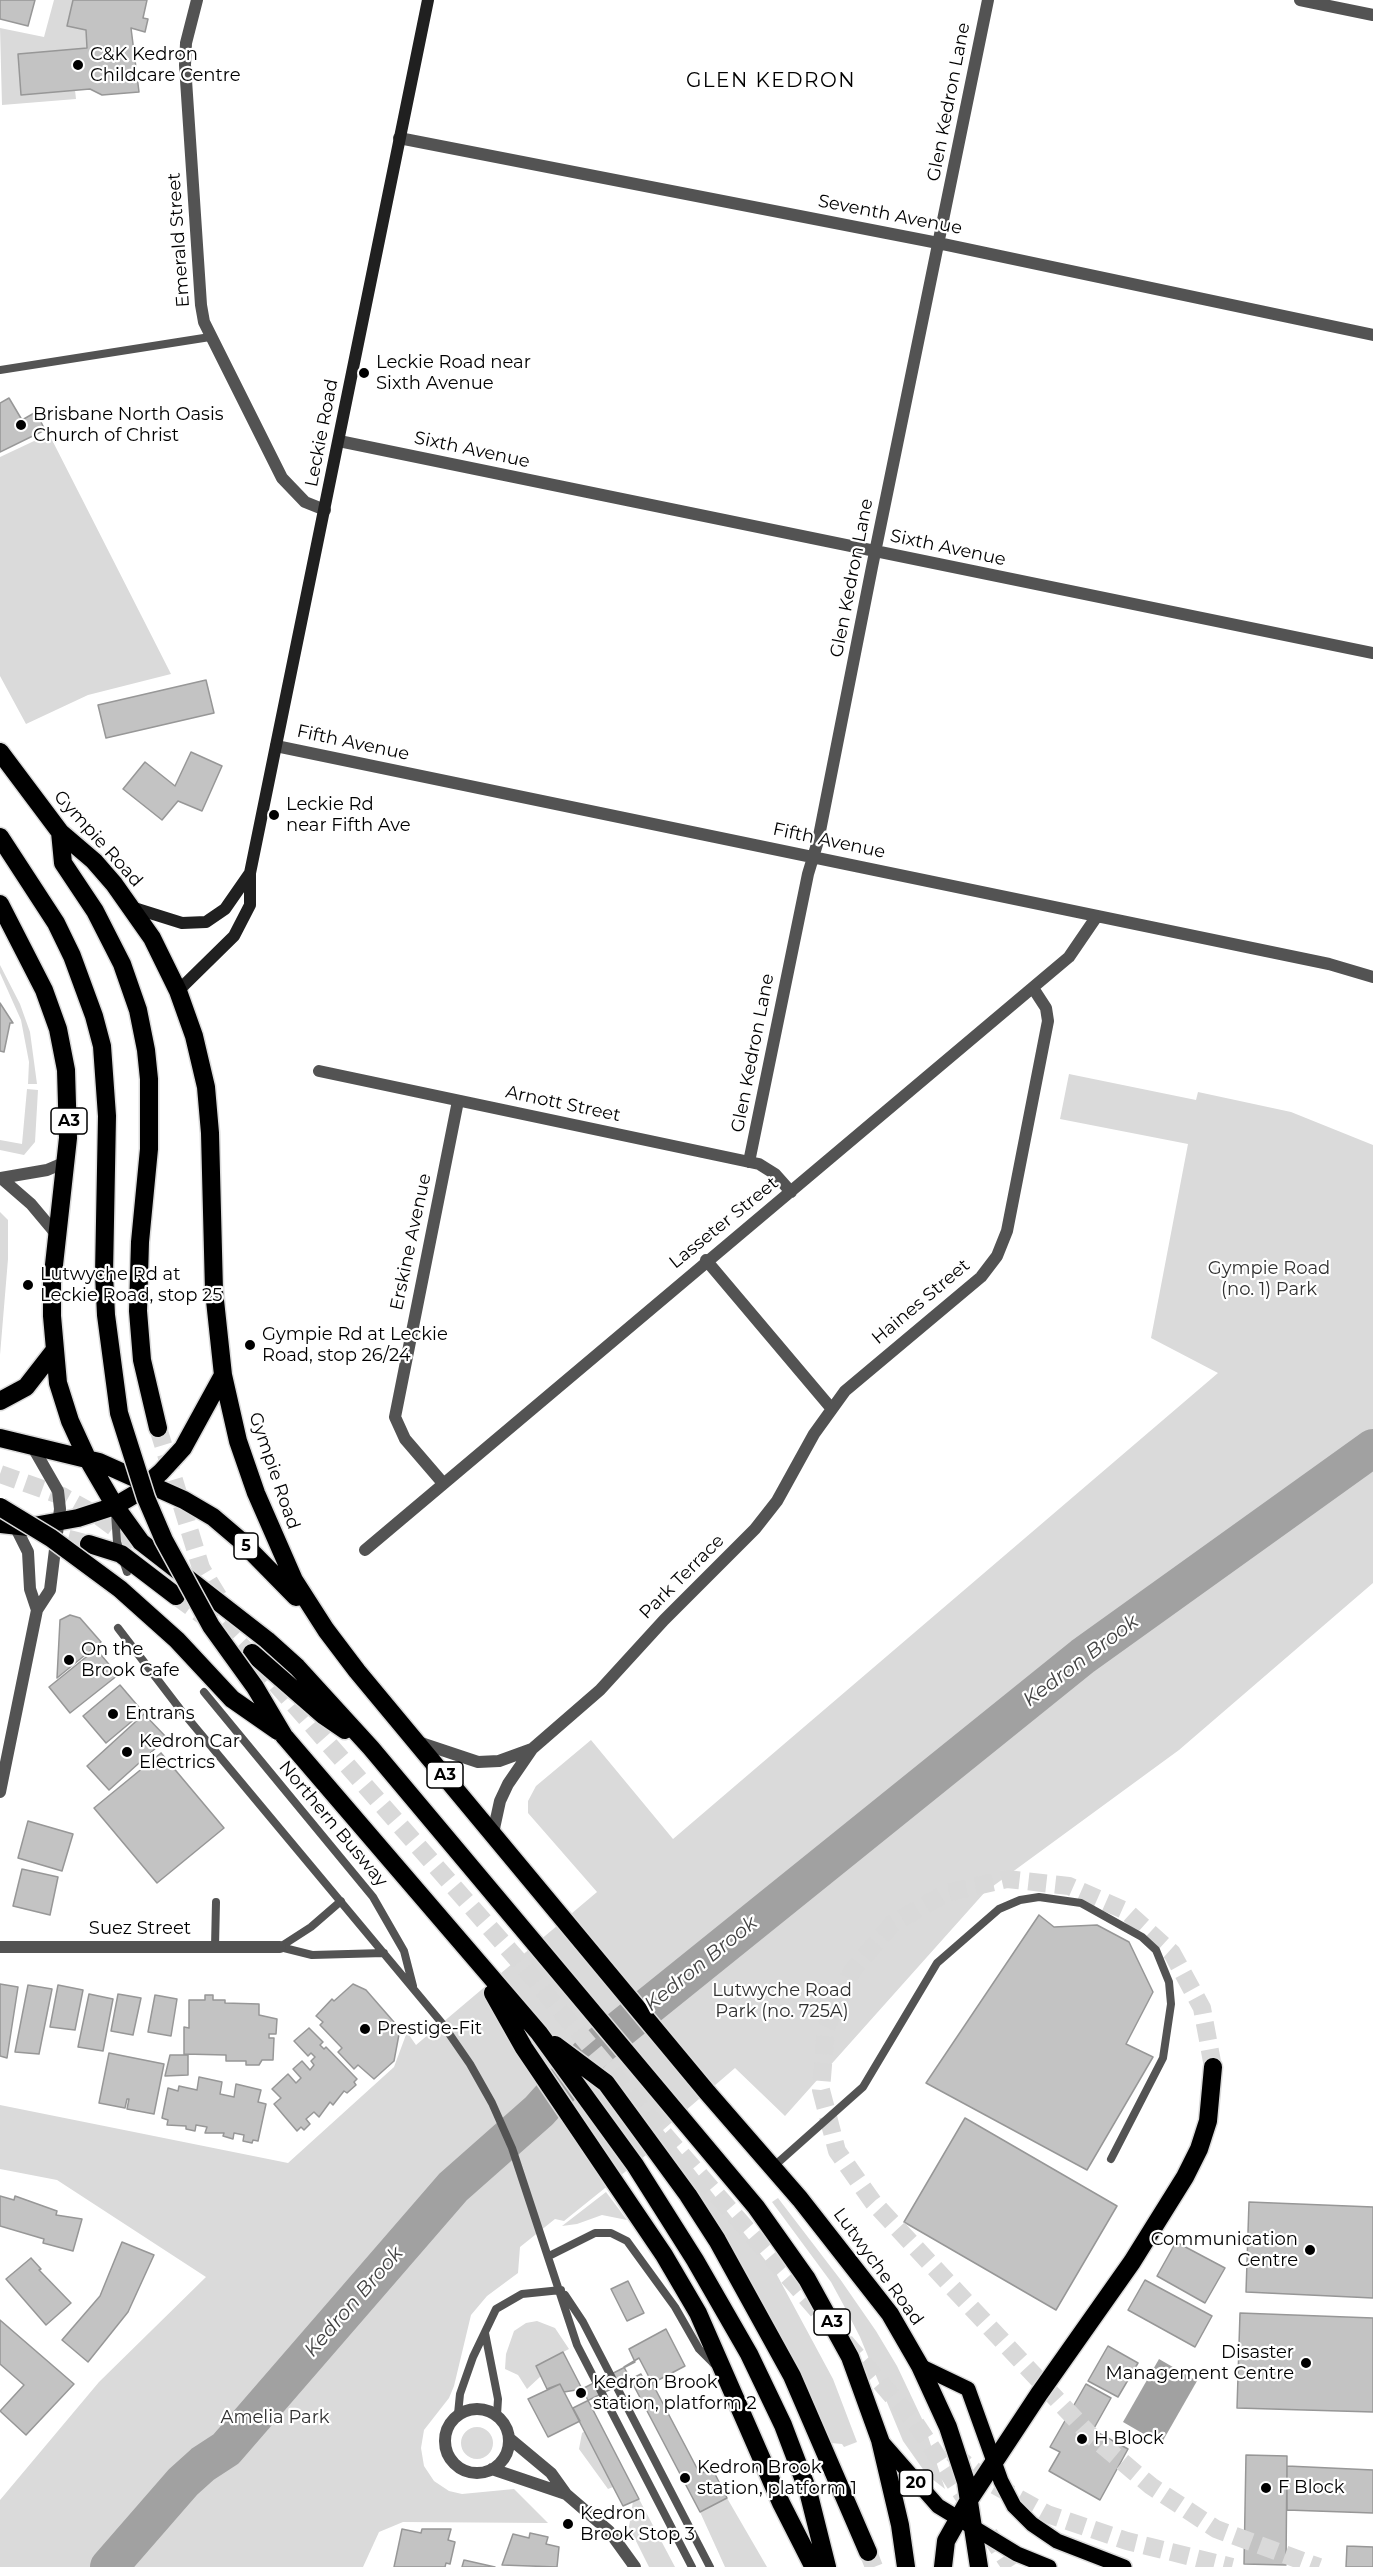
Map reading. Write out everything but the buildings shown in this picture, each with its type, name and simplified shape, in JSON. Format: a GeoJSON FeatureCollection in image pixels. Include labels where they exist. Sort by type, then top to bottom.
{"type":"FeatureCollection","features":[{"type":"Feature","properties":{"kind":"highway","name":"Gympie Road"},"geometry":{"type":"LineString","coordinates":[[0,752],[60,832],[94,861],[131,907],[152,938],[178,991],[194,1036],[206,1087],[211,1156],[214,1291],[223,1375],[238,1441],[256,1493],[294,1580],[326,1630],[707,2092]]}},
{"type":"Feature","properties":{"kind":"highway"},"geometry":{"type":"LineString","coordinates":[[60,832],[63,863],[96,911],[122,964],[138,1010],[146,1050],[149,1078],[149,1130],[138,1311],[142,1360],[158,1428]]}},
{"type":"Feature","properties":{"kind":"highway"},"geometry":{"type":"LineString","coordinates":[[0,837],[56,923],[72,956],[94,1016],[102,1046],[108,1116],[106,1315],[119,1413],[129,1452],[164,1539],[210,1626],[255,1687],[284,1736],[539,2033],[635,2165],[695,2260],[749,2354],[783,2425],[808,2491],[819,2564]]}},
{"type":"Feature","properties":{"kind":"highway","name":"A3"},"geometry":{"type":"LineString","coordinates":[[0,904],[34,968],[58,1029],[69,1092],[66,1162],[52,1282],[54,1351],[64,1403],[87,1458],[115,1506],[141,1542],[237,1616],[297,1667],[371,1748],[756,2207],[807,2279],[850,2357],[880,2440],[900,2525],[906,2567]]}},
{"type":"Feature","properties":{"kind":"highway"},"geometry":{"type":"LineString","coordinates":[[0,1401],[26,1387],[54,1351]]}},
{"type":"Feature","properties":{"kind":"highway"},"geometry":{"type":"LineString","coordinates":[[8,1525],[59,1522],[115,1506],[150,1483],[183,1448],[196,1420],[223,1375]]}},
{"type":"Feature","properties":{"kind":"highway","name":"5"},"geometry":{"type":"LineString","coordinates":[[0,1438],[87,1458],[150,1483],[213,1517],[240,1540],[326,1630]]}},
{"type":"Feature","properties":{"kind":"highway"},"geometry":{"type":"LineString","coordinates":[[0,1507],[51,1538],[120,1588],[177,1640],[232,1700],[284,1736]]}},
{"type":"Feature","properties":{"kind":"highway"},"geometry":{"type":"LineString","coordinates":[[89,1544],[120,1554],[176,1596]]}},
{"type":"Feature","properties":{"kind":"highway","name":"A3"},"geometry":{"type":"LineString","coordinates":[[252,1653],[323,1714],[371,1748]]}},
{"type":"Feature","properties":{"kind":"highway"},"geometry":{"type":"LineString","coordinates":[[475,1960],[524,2048],[664,2255],[692,2303],[727,2377],[781,2503],[819,2564]]}},
{"type":"Feature","properties":{"kind":"highway"},"geometry":{"type":"LineString","coordinates":[[539,2033],[606,2083],[717,2240],[792,2376],[868,2552]]}},
{"type":"Feature","properties":{"kind":"highway"},"geometry":{"type":"LineString","coordinates":[[943,2567],[946,2541],[957,2519],[1132,2262],[1185,2177],[1199,2149],[1208,2121],[1213,2067]]}},
{"type":"Feature","properties":{"kind":"highway","name":"Lutwyche Road"},"geometry":{"type":"LineString","coordinates":[[707,2092],[773,2167],[868,2284],[920,2366],[948,2427],[969,2500],[979,2567]]}},
{"type":"Feature","properties":{"kind":"main road"},"geometry":{"type":"LineString","coordinates":[[920,2366],[968,2389],[1008,2497],[1032,2524],[1057,2541],[1124,2567]]}},
{"type":"Feature","properties":{"kind":"main road","name":"20"},"geometry":{"type":"LineString","coordinates":[[880,2440],[922,2490],[957,2519],[1017,2554],[1049,2567]]}},
{"type":"Feature","properties":{"kind":"street","name":"Emerald Street"},"geometry":{"type":"LineString","coordinates":[[196,0],[186,43],[185,65],[201,305],[210,337],[282,478],[301,498],[325,510]]}},
{"type":"Feature","properties":{"kind":"street","name":"Leckie Road"},"geometry":{"type":"LineString","coordinates":[[178,991],[234,936],[250,905],[250,873],[428,0]]}},
{"type":"Feature","properties":{"kind":"street","name":"Glen Kedron Lane"},"geometry":{"type":"LineString","coordinates":[[749,1162],[812,855],[819,842],[875,551],[988,0]]}},
{"type":"Feature","properties":{"kind":"street"},"geometry":{"type":"LineString","coordinates":[[1300,0],[1373,15]]}},
{"type":"Feature","properties":{"kind":"street","name":"Seventh Avenue"},"geometry":{"type":"LineString","coordinates":[[399,138],[938,243],[1373,334]]}},
{"type":"Feature","properties":{"kind":"street","name":"Sixth Avenue"},"geometry":{"type":"LineString","coordinates":[[339,441],[1373,653]]}},
{"type":"Feature","properties":{"kind":"street","name":"Fifth Avenue"},"geometry":{"type":"LineString","coordinates":[[276,746],[812,855],[1329,964],[1373,977]]}},
{"type":"Feature","properties":{"kind":"street","name":"Leckie Road"},"geometry":{"type":"LineString","coordinates":[[131,907],[182,923],[206,922],[225,909],[250,873]]}},
{"type":"Feature","properties":{"kind":"street","name":"Lasseter Street"},"geometry":{"type":"LineString","coordinates":[[365,1550],[442,1482],[1069,957],[1097,916]]}},
{"type":"Feature","properties":{"kind":"street","name":"Haines Street"},"geometry":{"type":"LineString","coordinates":[[831,1408],[864,1372],[981,1277],[1003,1244],[1048,1021],[1046,1008],[1033,988]]}},
{"type":"Feature","properties":{"kind":"street","name":"Arnott Street"},"geometry":{"type":"LineString","coordinates":[[319,1071],[749,1162],[767,1168],[791,1192]]}},
{"type":"Feature","properties":{"kind":"street","name":"Erskine Avenue"},"geometry":{"type":"LineString","coordinates":[[442,1482],[405,1439],[395,1417],[458,1101]]}},
{"type":"Feature","properties":{"kind":"street"},"geometry":{"type":"LineString","coordinates":[[0,1178],[47,1170],[66,1162]]}},
{"type":"Feature","properties":{"kind":"street"},"geometry":{"type":"LineString","coordinates":[[0,1178],[31,1204],[57,1235]]}},
{"type":"Feature","properties":{"kind":"street"},"geometry":{"type":"LineString","coordinates":[[706,1260],[831,1408]]}},
{"type":"Feature","properties":{"kind":"street","name":"Park Terrace"},"geometry":{"type":"LineString","coordinates":[[493,1833],[500,1801],[508,1784],[532,1749],[600,1690],[664,1620],[755,1529],[777,1501],[831,1408]]}},
{"type":"Feature","properties":{"kind":"street"},"geometry":{"type":"LineString","coordinates":[[0,1792],[37,1610],[50,1590],[61,1501],[58,1491],[31,1444]]}},
{"type":"Feature","properties":{"kind":"street"},"geometry":{"type":"LineString","coordinates":[[8,1525],[28,1552],[30,1589],[37,1610]]}},
{"type":"Feature","properties":{"kind":"street","name":"Park Terrace"},"geometry":{"type":"LineString","coordinates":[[417,1741],[478,1762],[498,1761],[532,1749]]}},
{"type":"Feature","properties":{"kind":"street","name":"Suez Street"},"geometry":{"type":"LineString","coordinates":[[0,1947],[280,1947]]}},
{"type":"Feature","properties":{"kind":"street"},"geometry":{"type":"LineString","coordinates":[[566,2494],[492,2469],[471,2472],[453,2462],[447,2453],[446,2432],[458,2414],[477,2409],[496,2415],[503,2422],[509,2438],[551,2473],[566,2494],[609,2531],[635,2567]]}},
{"type":"Feature","properties":{"kind":"street"},"geometry":{"type":"LineString","coordinates":[[492,2469],[505,2456],[509,2438]]}},
{"type":"Feature","properties":{"kind":"lane"},"geometry":{"type":"LineString","coordinates":[[0,370],[186,343],[210,337]]}},
{"type":"Feature","properties":{"kind":"lane"},"geometry":{"type":"LineString","coordinates":[[115,1506],[120,1554],[127,1572]]}},
{"type":"Feature","properties":{"kind":"lane","name":"Northern Busway"},"geometry":{"type":"LineString","coordinates":[[118,1628],[180,1710],[441,2022],[492,2103],[512,2148],[561,2290],[577,2345],[692,2567]]}},
{"type":"Feature","properties":{"kind":"lane","name":"Northern Busway"},"geometry":{"type":"LineString","coordinates":[[204,1692],[251,1752],[334,1847],[373,1897],[404,1951],[414,1989]]}},
{"type":"Feature","properties":{"kind":"lane"},"geometry":{"type":"LineString","coordinates":[[773,2167],[863,2087],[937,1963],[999,1910],[1020,1900],[1039,1897],[1081,1903],[1142,1937],[1156,1950],[1169,1982],[1171,2004],[1163,2058],[1111,2159]]}},
{"type":"Feature","properties":{"kind":"lane"},"geometry":{"type":"LineString","coordinates":[[215,1947],[216,1902]]}},
{"type":"Feature","properties":{"kind":"lane"},"geometry":{"type":"LineString","coordinates":[[280,1947],[311,1927],[340,1902]]}},
{"type":"Feature","properties":{"kind":"lane"},"geometry":{"type":"LineString","coordinates":[[280,1947],[312,1955],[384,1953]]}},
{"type":"Feature","properties":{"kind":"lane"},"geometry":{"type":"LineString","coordinates":[[549,2256],[595,2233],[611,2233],[627,2241],[675,2307],[699,2349],[727,2377]]}},
{"type":"Feature","properties":{"kind":"lane"},"geometry":{"type":"LineString","coordinates":[[458,2414],[460,2394],[472,2356],[491,2316],[508,2300],[522,2294],[561,2290]]}},
{"type":"Feature","properties":{"kind":"lane","name":"Northern Busway"},"geometry":{"type":"LineString","coordinates":[[561,2290],[584,2322],[710,2567]]}},
{"type":"Feature","properties":{"kind":"lane"},"geometry":{"type":"LineString","coordinates":[[484,2333],[498,2399],[496,2415]]}},
{"type":"Feature","properties":{"kind":"green space"},"geometry":{"type":"Polygon","coordinates":[[[54,0],[73,0],[67,25],[86,30],[87,48],[19,54],[22,94],[75,90],[76,99],[2,105],[0,28],[44,37],[54,0]]]}},
{"type":"Feature","properties":{"kind":"green space"},"geometry":{"type":"Polygon","coordinates":[[[49,434],[171,674],[88,695],[26,724],[0,676],[0,457],[49,434]]]}},
{"type":"Feature","properties":{"kind":"green space"},"geometry":{"type":"Polygon","coordinates":[[[0,965],[20,1004],[30,1032],[37,1084],[28,1084],[29,1062],[21,1020],[0,973],[0,965]]]}},
{"type":"Feature","properties":{"kind":"green space"},"geometry":{"type":"Polygon","coordinates":[[[1069,1074],[1196,1100],[1198,1092],[1291,1112],[1373,1145],[1373,1583],[1179,1750],[985,1892],[785,2116],[735,2068],[663,2130],[777,2275],[833,2379],[857,2442],[844,2447],[842,2444],[831,2443],[800,2374],[661,2143],[564,2221],[555,2219],[520,2247],[518,2273],[487,2296],[471,2315],[454,2386],[449,2398],[424,2430],[421,2448],[424,2466],[434,2481],[449,2491],[462,2494],[514,2489],[548,2523],[403,2522],[379,2532],[363,2567],[0,2567],[0,2500],[99,2382],[206,2277],[57,2180],[0,2169],[0,2105],[288,2163],[394,2067],[407,2032],[416,2045],[597,1892],[528,1813],[528,1801],[536,1786],[591,1740],[673,1839],[1218,1373],[1151,1338],[1188,1144],[1060,1119],[1069,1074]]]}},
{"type":"Feature","properties":{"kind":"green space"},"geometry":{"type":"Polygon","coordinates":[[[27,1089],[38,1090],[35,1142],[24,1155],[0,1150],[0,1140],[22,1144],[27,1089]]]}},
{"type":"Feature","properties":{"kind":"green space"},"geometry":{"type":"Polygon","coordinates":[[[0,1212],[8,1220],[8,1259],[0,1355],[0,1212]]]}},
{"type":"Feature","properties":{"kind":"green space"},"geometry":{"type":"Polygon","coordinates":[[[606,2192],[627,2220],[602,2215],[577,2224],[562,2226],[606,2192]]]}},
{"type":"Feature","properties":{"kind":"green space"},"geometry":{"type":"Polygon","coordinates":[[[778,2198],[840,2279],[897,2366],[923,2421],[945,2489],[927,2475],[903,2441],[860,2337],[831,2282],[772,2202],[778,2198]]]}},
{"type":"Feature","properties":{"kind":"green space"},"geometry":{"type":"Polygon","coordinates":[[[537,2321],[555,2328],[569,2349],[536,2366],[541,2376],[527,2389],[518,2375],[505,2369],[506,2354],[514,2331],[526,2323],[537,2321]]]}},
{"type":"Feature","properties":{"kind":"green space"},"geometry":{"type":"Polygon","coordinates":[[[477,2427],[488,2432],[493,2443],[488,2454],[477,2459],[466,2454],[461,2443],[466,2432],[477,2427]]]}},
{"type":"Feature","properties":{"kind":"green space"},"geometry":{"type":"Polygon","coordinates":[[[585,2431],[613,2487],[608,2489],[579,2449],[582,2433],[585,2431]]]}},
{"type":"Feature","properties":{"kind":"green space"},"geometry":{"type":"Polygon","coordinates":[[[727,2498],[767,2567],[725,2567],[700,2512],[727,2498]]]}},
{"type":"Feature","properties":{"kind":"green space"},"geometry":{"type":"Polygon","coordinates":[[[639,2499],[675,2567],[649,2567],[629,2527],[633,2501],[639,2499]]]}},
{"type":"Feature","properties":{"kind":"shaded area"},"geometry":{"type":"Polygon","coordinates":[[[1159,2359],[1197,2381],[1161,2444],[1123,2422],[1159,2359]]]}},
{"type":"Feature","properties":{"kind":"waterway","name":"Kedron Brook"},"geometry":{"type":"LineString","coordinates":[[109,2567],[183,2482],[203,2464],[226,2449],[453,2187],[539,2111],[594,2050],[1083,1656],[1373,1448]]}},
{"type":"Feature","properties":{"kind":"tunnel"},"geometry":{"type":"LineString","coordinates":[[158,1428],[201,1568],[224,1606]]}},
{"type":"Feature","properties":{"kind":"tunnel"},"geometry":{"type":"LineString","coordinates":[[0,1474],[62,1496],[100,1517],[143,1549]]}},
{"type":"Feature","properties":{"kind":"tunnel"},"geometry":{"type":"LineString","coordinates":[[42,1532],[89,1544]]}},
{"type":"Feature","properties":{"kind":"tunnel"},"geometry":{"type":"LineString","coordinates":[[176,1596],[210,1621]]}},
{"type":"Feature","properties":{"kind":"tunnel"},"geometry":{"type":"LineString","coordinates":[[203,1605],[255,1660],[517,1959],[662,2132],[825,2319]]}},
{"type":"Feature","properties":{"kind":"tunnel"},"geometry":{"type":"LineString","coordinates":[[1213,2067],[1202,2008],[1172,1953],[1126,1911],[1069,1886],[1007,1879],[946,1893],[892,1924],[852,1971],[826,2028],[821,2090],[837,2151],[873,2202],[1089,2434],[1151,2486],[1216,2529],[1319,2567]]}},
{"type":"Feature","properties":{"kind":"tunnel"},"geometry":{"type":"LineString","coordinates":[[845,2342],[914,2421],[970,2506]]}},
{"type":"Feature","properties":{"kind":"tunnel"},"geometry":{"type":"LineString","coordinates":[[952,2453],[987,2481],[1047,2514],[1127,2541],[1232,2567]]}},
{"type":"Feature","properties":{"kind":"tunnel"},"geometry":{"type":"LineString","coordinates":[[989,2534],[1011,2567]]}},
{"type":"Feature","properties":{"kind":"tunnel"},"geometry":{"type":"LineString","coordinates":[[868,2552],[874,2567]]}},
{"type":"Feature","properties":{"kind":"place","name":"C&K Kedron Childcare Centre"},"geometry":{"type":"Point","coordinates":[78,65]}},
{"type":"Feature","properties":{"kind":"place","name":"Leckie Road near Sixth Avenue"},"geometry":{"type":"Point","coordinates":[364,373]}},
{"type":"Feature","properties":{"kind":"place","name":"Brisbane North Oasis Church of Christ"},"geometry":{"type":"Point","coordinates":[21,425]}},
{"type":"Feature","properties":{"kind":"place","name":"Leckie Rd near Fifth Ave"},"geometry":{"type":"Point","coordinates":[274,815]}},
{"type":"Feature","properties":{"kind":"place","name":"Lutwyche Rd at Leckie Road, stop 25"},"geometry":{"type":"Point","coordinates":[28,1285]}},
{"type":"Feature","properties":{"kind":"place","name":"Gympie Rd at Leckie Road, stop 26/24"},"geometry":{"type":"Point","coordinates":[250,1345]}},
{"type":"Feature","properties":{"kind":"place","name":"On the Brook Cafe"},"geometry":{"type":"Point","coordinates":[69,1660]}},
{"type":"Feature","properties":{"kind":"place","name":"Entrans"},"geometry":{"type":"Point","coordinates":[113,1714]}},
{"type":"Feature","properties":{"kind":"place","name":"Kedron Car Electrics"},"geometry":{"type":"Point","coordinates":[127,1752]}},
{"type":"Feature","properties":{"kind":"place","name":"Prestige-Fit"},"geometry":{"type":"Point","coordinates":[365,2029]}},
{"type":"Feature","properties":{"kind":"place","name":"Communication Centre"},"geometry":{"type":"Point","coordinates":[1310,2250]}},
{"type":"Feature","properties":{"kind":"place","name":"Disaster Management Centre"},"geometry":{"type":"Point","coordinates":[1306,2363]}},
{"type":"Feature","properties":{"kind":"place","name":"Kedron Brook station, platform 2"},"geometry":{"type":"Point","coordinates":[581,2393]}},
{"type":"Feature","properties":{"kind":"place","name":"H Block"},"geometry":{"type":"Point","coordinates":[1082,2439]}},
{"type":"Feature","properties":{"kind":"place","name":"Kedron Brook station, platform 1"},"geometry":{"type":"Point","coordinates":[685,2478]}},
{"type":"Feature","properties":{"kind":"place","name":"F Block"},"geometry":{"type":"Point","coordinates":[1266,2488]}},
{"type":"Feature","properties":{"kind":"place","name":"Kedron Brook Stop 3"},"geometry":{"type":"Point","coordinates":[568,2524]}},
{"type":"Feature","properties":{"kind":"district","name":"GLEN KEDRON"},"geometry":{"type":"Point","coordinates":[771,81]}},
{"type":"Feature","properties":{"kind":"park label","name":"Gympie Road (no. 1) Park"},"geometry":{"type":"Point","coordinates":[1269,1279]}},
{"type":"Feature","properties":{"kind":"park label","name":"Lutwyche Road Park (no. 725A)"},"geometry":{"type":"Point","coordinates":[782,2001]}},
{"type":"Feature","properties":{"kind":"park label","name":"Amelia Park"},"geometry":{"type":"Point","coordinates":[275,2418]}}]}
